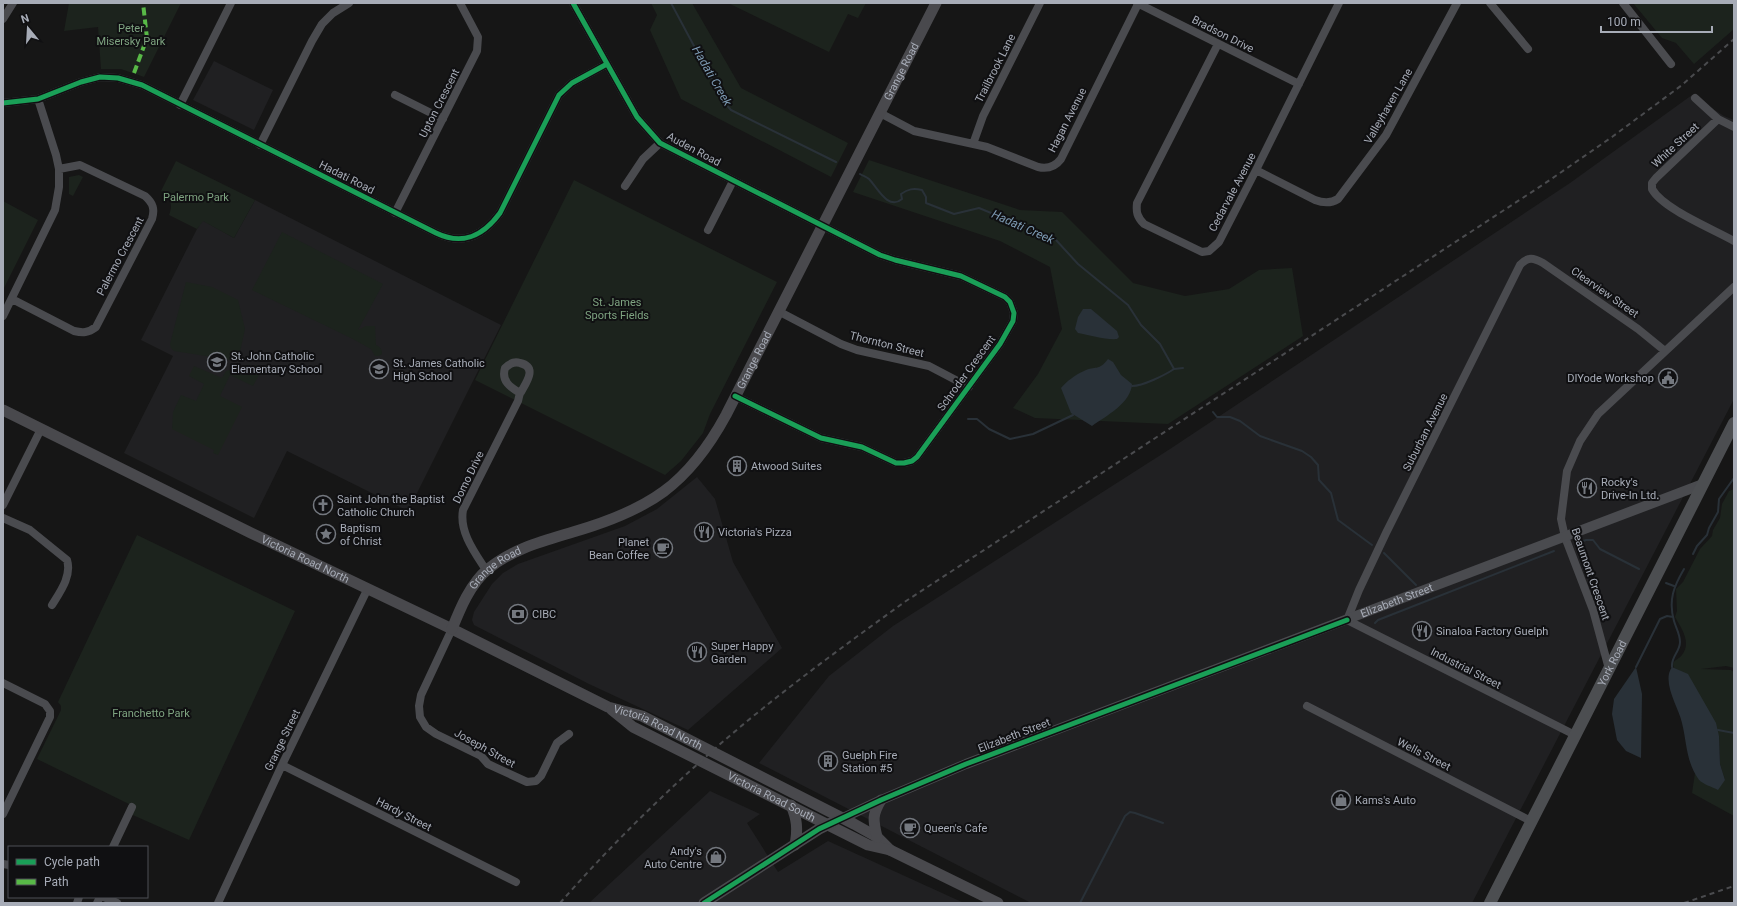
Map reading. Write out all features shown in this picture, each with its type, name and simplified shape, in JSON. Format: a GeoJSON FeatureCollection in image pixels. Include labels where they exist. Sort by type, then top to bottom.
{"type":"FeatureCollection","features":[{"type":"Feature","properties":{"kind":"main road","name":"Grange Road"},"geometry":{"type":"LineString","coordinates":[[452,629],[460,609],[486,570],[504,557],[524,548],[619,517],[635,510],[677,482],[697,462],[715,436],[936,3]]}},
{"type":"Feature","properties":{"kind":"main road","name":"Victoria Road North"},"geometry":{"type":"LineString","coordinates":[[3,410],[251,533],[452,629],[608,707],[642,716],[707,750]]}},
{"type":"Feature","properties":{"kind":"main road","name":"York Road"},"geometry":{"type":"LineString","coordinates":[[1490,903],[1734,423]]}},
{"type":"Feature","properties":{"kind":"main road","name":"Victoria Road North"},"geometry":{"type":"LineString","coordinates":[[608,707],[633,727],[698,759]]}},
{"type":"Feature","properties":{"kind":"main road","name":"Victoria Road South"},"geometry":{"type":"LineString","coordinates":[[707,750],[843,818],[877,837],[890,850]]}},
{"type":"Feature","properties":{"kind":"main road","name":"Victoria Road South"},"geometry":{"type":"LineString","coordinates":[[698,759],[868,845],[890,850],[998,903]]}},
{"type":"Feature","properties":{"kind":"main road"},"geometry":{"type":"LineString","coordinates":[[877,837],[873,821],[876,808],[881,800]]}},
{"type":"Feature","properties":{"kind":"main road"},"geometry":{"type":"LineString","coordinates":[[790,805],[797,819],[795,845]]}},
{"type":"Feature","properties":{"kind":"main road","name":"Elizabeth Street"},"geometry":{"type":"LineString","coordinates":[[704,903],[829,824],[843,818]]}},
{"type":"Feature","properties":{"kind":"street"},"geometry":{"type":"LineString","coordinates":[[4,17],[13,3]]}},
{"type":"Feature","properties":{"kind":"street"},"geometry":{"type":"LineString","coordinates":[[180,105],[231,3]]}},
{"type":"Feature","properties":{"kind":"street"},"geometry":{"type":"LineString","coordinates":[[260,145],[322,24],[333,13],[349,3]]}},
{"type":"Feature","properties":{"kind":"street","name":"Upton Crescent"},"geometry":{"type":"LineString","coordinates":[[395,213],[478,51],[478,36],[460,3]]}},
{"type":"Feature","properties":{"kind":"street","name":"Auden Road"},"geometry":{"type":"LineString","coordinates":[[573,3],[637,117],[660,143],[822,226]]}},
{"type":"Feature","properties":{"kind":"street","name":"Trailbrook Lane"},"geometry":{"type":"LineString","coordinates":[[973,144],[983,116],[1040,3]]}},
{"type":"Feature","properties":{"kind":"street","name":"Hagan Avenue"},"geometry":{"type":"LineString","coordinates":[[880,114],[914,131],[998,151],[1038,167],[1044,168],[1057,164],[1138,3]]}},
{"type":"Feature","properties":{"kind":"street","name":"Bradson Drive"},"geometry":{"type":"LineString","coordinates":[[1138,3],[1299,84]]}},
{"type":"Feature","properties":{"kind":"street","name":"Cedarvale Avenue"},"geometry":{"type":"LineString","coordinates":[[1218,44],[1138,203],[1137,211],[1139,219],[1144,224],[1202,252],[1209,251],[1219,242],[1339,3]]}},
{"type":"Feature","properties":{"kind":"street","name":"Valleyhaven Lane"},"geometry":{"type":"LineString","coordinates":[[1256,170],[1323,203],[1332,202],[1338,199],[1386,135],[1457,3]]}},
{"type":"Feature","properties":{"kind":"street"},"geometry":{"type":"LineString","coordinates":[[1490,3],[1528,49]]}},
{"type":"Feature","properties":{"kind":"street"},"geometry":{"type":"LineString","coordinates":[[1623,3],[1671,64]]}},
{"type":"Feature","properties":{"kind":"street","name":"Hadati Road"},"geometry":{"type":"LineString","coordinates":[[3,103],[38,99],[81,82],[100,77],[118,78],[142,85],[441,236],[455,240],[468,238],[479,234],[491,225],[500,213],[559,95],[572,83],[607,64]]}},
{"type":"Feature","properties":{"kind":"street"},"geometry":{"type":"LineString","coordinates":[[395,95],[443,119]]}},
{"type":"Feature","properties":{"kind":"street"},"geometry":{"type":"LineString","coordinates":[[1695,98],[1718,119],[1734,127]]}},
{"type":"Feature","properties":{"kind":"street"},"geometry":{"type":"LineString","coordinates":[[3,316],[55,210],[59,187],[59,169],[56,155],[38,99]]}},
{"type":"Feature","properties":{"kind":"street","name":"White Street"},"geometry":{"type":"LineString","coordinates":[[1718,119],[1656,178],[1652,183],[1652,189],[1658,198],[1670,206],[1734,241]]}},
{"type":"Feature","properties":{"kind":"street"},"geometry":{"type":"LineString","coordinates":[[625,186],[643,159],[660,143]]}},
{"type":"Feature","properties":{"kind":"street","name":"Palermo Crescent"},"geometry":{"type":"LineString","coordinates":[[12,299],[74,331],[82,333],[90,331],[96,327],[152,219],[154,212],[153,205],[145,196],[80,165],[59,169]]}},
{"type":"Feature","properties":{"kind":"street"},"geometry":{"type":"LineString","coordinates":[[708,230],[733,181]]}},
{"type":"Feature","properties":{"kind":"street","name":"Schroder Crescent"},"geometry":{"type":"LineString","coordinates":[[735,396],[821,438],[862,448],[896,463],[912,461],[969,387],[1000,344],[1013,321],[1014,313],[1010,302],[1005,297],[961,276],[880,255],[822,226]]}},
{"type":"Feature","properties":{"kind":"street","name":"Clearview Street"},"geometry":{"type":"LineString","coordinates":[[1529,258],[1534,258],[1543,263],[1590,295],[1638,329],[1665,351]]}},
{"type":"Feature","properties":{"kind":"street","name":"Suburban Avenue"},"geometry":{"type":"LineString","coordinates":[[1347,620],[1359,590],[1383,540],[1520,265],[1529,258]]}},
{"type":"Feature","properties":{"kind":"street","name":"Beaumont Crescent"},"geometry":{"type":"LineString","coordinates":[[1609,669],[1593,610],[1565,537],[1561,519],[1563,496],[1568,470],[1580,441],[1590,425],[1606,406],[1734,287]]}},
{"type":"Feature","properties":{"kind":"street","name":"Thornton Street"},"geometry":{"type":"LineString","coordinates":[[778,311],[841,344],[857,350],[929,366],[969,387]]}},
{"type":"Feature","properties":{"kind":"street","name":"Domo Drive"},"geometry":{"type":"LineString","coordinates":[[486,570],[471,547],[462,524],[463,510],[518,401],[520,393]]}},
{"type":"Feature","properties":{"kind":"street"},"geometry":{"type":"LineString","coordinates":[[3,505],[41,429]]}},
{"type":"Feature","properties":{"kind":"street","name":"Elizabeth Street"},"geometry":{"type":"LineString","coordinates":[[843,818],[881,800],[966,764],[1703,484]]}},
{"type":"Feature","properties":{"kind":"street"},"geometry":{"type":"LineString","coordinates":[[3,518],[30,530],[67,560],[69,566],[68,574],[61,591],[52,605]]}},
{"type":"Feature","properties":{"kind":"street","name":"Grange Street"},"geometry":{"type":"LineString","coordinates":[[218,903],[282,765],[368,588]]}},
{"type":"Feature","properties":{"kind":"street","name":"Industrial Street"},"geometry":{"type":"LineString","coordinates":[[1347,620],[1575,735]]}},
{"type":"Feature","properties":{"kind":"street","name":"Joseph Street"},"geometry":{"type":"LineString","coordinates":[[452,629],[421,695],[419,706],[420,717],[426,727],[436,734],[481,756],[488,764],[527,782],[536,782],[541,776],[557,743],[569,734]]}},
{"type":"Feature","properties":{"kind":"street"},"geometry":{"type":"LineString","coordinates":[[3,683],[45,704],[50,711],[50,717],[3,814]]}},
{"type":"Feature","properties":{"kind":"street","name":"Wells Street"},"geometry":{"type":"LineString","coordinates":[[1307,706],[1532,820]]}},
{"type":"Feature","properties":{"kind":"street","name":"Hardy Street"},"geometry":{"type":"LineString","coordinates":[[282,765],[516,882]]}},
{"type":"Feature","properties":{"kind":"street"},"geometry":{"type":"LineString","coordinates":[[113,846],[132,808]]}},
{"type":"Feature","properties":{"kind":"street"},"geometry":{"type":"LineString","coordinates":[[106,898],[117,903]]}},
{"type":"Feature","properties":{"kind":"shaded area"},"geometry":{"type":"Polygon","coordinates":[[[214,61],[273,90],[254,130],[193,100],[214,61]]]}},
{"type":"Feature","properties":{"kind":"shaded area"},"geometry":{"type":"Polygon","coordinates":[[[1692,95],[1724,116],[1734,120],[1734,399],[1472,903],[1031,903],[759,763],[829,676],[893,626],[1170,449],[1570,183],[1692,95]]]}},
{"type":"Feature","properties":{"kind":"shaded area"},"geometry":{"type":"Polygon","coordinates":[[[255,200],[501,325],[408,511],[287,451],[254,518],[124,453],[173,356],[141,340],[197,229],[202,220],[234,238],[255,200]]]}},
{"type":"Feature","properties":{"kind":"shaded area"},"geometry":{"type":"Polygon","coordinates":[[[1083,309],[1091,309],[1117,331],[1119,337],[1117,339],[1108,339],[1078,333],[1075,329],[1078,317],[1083,309]]]}},
{"type":"Feature","properties":{"kind":"shaded area"},"geometry":{"type":"Polygon","coordinates":[[[1108,359],[1113,362],[1121,375],[1132,384],[1131,391],[1123,403],[1092,426],[1071,413],[1061,388],[1077,374],[1088,369],[1102,366],[1108,359]]]}},
{"type":"Feature","properties":{"kind":"shaded area"},"geometry":{"type":"Polygon","coordinates":[[[697,477],[715,499],[733,562],[782,648],[688,730],[589,684],[474,625],[472,620],[474,612],[492,584],[503,573],[518,564],[625,526],[657,509],[697,477]]]}},
{"type":"Feature","properties":{"kind":"shaded area"},"geometry":{"type":"Polygon","coordinates":[[[1636,667],[1642,694],[1641,758],[1626,751],[1617,740],[1612,714],[1614,699],[1636,667]]]}},
{"type":"Feature","properties":{"kind":"shaded area"},"geometry":{"type":"Polygon","coordinates":[[[1672,667],[1688,674],[1716,723],[1719,736],[1720,764],[1725,780],[1718,790],[1699,780],[1689,759],[1682,723],[1668,680],[1672,667]]]}},
{"type":"Feature","properties":{"kind":"shaded area"},"geometry":{"type":"Polygon","coordinates":[[[710,791],[760,814],[747,823],[778,872],[828,841],[964,903],[589,903],[710,791]]]}},
{"type":"Feature","properties":{"kind":"green space","name":"Peter Misersky Park"},"geometry":{"type":"Polygon","coordinates":[[[69,3],[181,3],[144,77],[121,69],[101,69],[98,27],[64,31],[69,3]]]}},
{"type":"Feature","properties":{"kind":"green space"},"geometry":{"type":"Polygon","coordinates":[[[651,3],[692,3],[741,88],[848,143],[831,177],[681,99],[650,30],[657,15],[651,3]]]}},
{"type":"Feature","properties":{"kind":"green space"},"geometry":{"type":"Polygon","coordinates":[[[728,3],[866,3],[858,18],[848,14],[829,52],[728,3]]]}},
{"type":"Feature","properties":{"kind":"green space"},"geometry":{"type":"Polygon","coordinates":[[[1633,3],[1734,3],[1734,29],[1694,64],[1676,43],[1662,38],[1633,3]]]}},
{"type":"Feature","properties":{"kind":"green space"},"geometry":{"type":"Polygon","coordinates":[[[869,160],[1020,210],[1062,212],[1133,283],[1185,296],[1229,289],[1259,270],[1292,268],[1303,336],[1168,424],[1035,418],[1013,408],[1038,374],[1062,329],[1050,267],[1000,241],[853,192],[869,160]]]}},
{"type":"Feature","properties":{"kind":"green space","name":"Palermo Park"},"geometry":{"type":"Polygon","coordinates":[[[176,161],[255,200],[234,238],[203,221],[197,229],[169,215],[171,204],[169,198],[161,191],[176,161]]]}},
{"type":"Feature","properties":{"kind":"green space"},"geometry":{"type":"Polygon","coordinates":[[[79,175],[83,177],[73,196],[69,194],[69,177],[79,175]]]}},
{"type":"Feature","properties":{"kind":"green space","name":"St. James Sports Fields"},"geometry":{"type":"Polygon","coordinates":[[[574,180],[777,282],[710,414],[703,433],[681,461],[665,475],[475,380],[574,180]]]}},
{"type":"Feature","properties":{"kind":"green space"},"geometry":{"type":"Polygon","coordinates":[[[3,201],[38,220],[3,290],[3,201]]]}},
{"type":"Feature","properties":{"kind":"green space"},"geometry":{"type":"Polygon","coordinates":[[[282,232],[383,284],[358,330],[366,326],[375,326],[376,345],[382,351],[382,354],[375,356],[371,349],[353,339],[252,290],[282,232]]]}},
{"type":"Feature","properties":{"kind":"green space"},"geometry":{"type":"Polygon","coordinates":[[[186,282],[212,287],[238,300],[245,329],[238,361],[174,351],[171,348],[170,344],[186,282]]]}},
{"type":"Feature","properties":{"kind":"green space"},"geometry":{"type":"Polygon","coordinates":[[[250,364],[252,369],[255,368],[255,365],[263,367],[282,378],[262,369],[253,386],[230,375],[220,396],[242,407],[218,455],[213,453],[214,450],[172,429],[173,412],[181,395],[196,401],[204,384],[189,376],[194,366],[222,378],[226,371],[250,364]]]}},
{"type":"Feature","properties":{"kind":"green space"},"geometry":{"type":"Polygon","coordinates":[[[1734,489],[1734,668],[1726,666],[1701,669],[1731,670],[1734,672],[1734,816],[1692,793],[1695,773],[1700,781],[1725,780],[1720,764],[1719,736],[1682,672],[1674,668],[1673,664],[1682,655],[1686,645],[1686,640],[1675,617],[1677,611],[1676,589],[1683,582],[1700,549],[1712,536],[1713,530],[1720,518],[1722,504],[1729,491],[1734,489]]]}},
{"type":"Feature","properties":{"kind":"green space","name":"Franchetto Park"},"geometry":{"type":"Polygon","coordinates":[[[137,535],[295,611],[189,840],[126,812],[129,804],[37,759],[61,710],[61,706],[58,702],[137,535]]]}},
{"type":"Feature","properties":{"kind":"waterway","name":"Hadati Creek"},"geometry":{"type":"LineString","coordinates":[[671,3],[724,102],[731,110],[836,162]]}},
{"type":"Feature","properties":{"kind":"waterway","name":"Hadati Creek"},"geometry":{"type":"LineString","coordinates":[[860,174],[869,179],[883,196],[892,202],[897,202],[902,199],[901,194],[908,190],[922,190],[926,197],[926,203],[954,214],[979,208],[1056,240],[1078,264],[1128,305],[1141,325],[1160,344],[1174,369],[1183,368]]}},
{"type":"Feature","properties":{"kind":"waterway"},"geometry":{"type":"LineString","coordinates":[[1132,386],[1137,386],[1148,382],[1174,369]]}},
{"type":"Feature","properties":{"kind":"waterway"},"geometry":{"type":"LineString","coordinates":[[1213,412],[1217,417],[1230,417],[1240,421],[1260,436],[1302,451],[1311,457],[1318,465],[1319,480],[1331,493],[1338,520],[1372,545]]}},
{"type":"Feature","properties":{"kind":"waterway"},"geometry":{"type":"LineString","coordinates":[[968,419],[977,419],[989,429],[1010,439],[1033,434],[1073,415]]}},
{"type":"Feature","properties":{"kind":"waterway"},"geometry":{"type":"LineString","coordinates":[[1693,554],[1697,546],[1707,535],[1709,528],[1718,512],[1719,499],[1734,478]]}},
{"type":"Feature","properties":{"kind":"waterway"},"geometry":{"type":"LineString","coordinates":[[1577,543],[1586,540],[1593,540],[1600,549],[1639,569]]}},
{"type":"Feature","properties":{"kind":"waterway"},"geometry":{"type":"LineString","coordinates":[[1375,623],[1378,620],[1554,551]]}},
{"type":"Feature","properties":{"kind":"waterway"},"geometry":{"type":"LineString","coordinates":[[1384,553],[1416,585]]}},
{"type":"Feature","properties":{"kind":"waterway"},"geometry":{"type":"LineString","coordinates":[[1672,667],[1673,660],[1680,645],[1679,636],[1672,613],[1672,600],[1677,581],[1684,569]]}},
{"type":"Feature","properties":{"kind":"waterway"},"geometry":{"type":"LineString","coordinates":[[1666,583],[1674,586]]}},
{"type":"Feature","properties":{"kind":"waterway"},"geometry":{"type":"LineString","coordinates":[[1636,667],[1660,619],[1667,616],[1673,617]]}},
{"type":"Feature","properties":{"kind":"waterway"},"geometry":{"type":"LineString","coordinates":[[1718,730],[1734,733]]}},
{"type":"Feature","properties":{"kind":"waterway"},"geometry":{"type":"LineString","coordinates":[[1080,903],[1125,816],[1130,812],[1163,823]]}},
{"type":"Feature","properties":{"kind":"railway"},"geometry":{"type":"LineString","coordinates":[[560,903],[619,839],[704,758],[814,668],[860,634],[906,601],[1544,184],[1612,137],[1682,85],[1734,39]]}},
{"type":"Feature","properties":{"kind":"railway"},"geometry":{"type":"LineString","coordinates":[[1684,903],[1734,886]]}},
{"type":"Feature","properties":{"kind":"marked path"},"geometry":{"type":"LineString","coordinates":[[134,73],[147,38],[143,3]]}},
{"type":"Feature","properties":{"kind":"cycle path"},"geometry":{"type":"LineString","coordinates":[[573,3],[637,117],[660,143],[880,255],[961,276],[1005,297],[1010,302],[1014,313],[1013,321],[1000,344],[917,457],[912,461],[896,463],[862,447],[821,438],[735,396]]}},
{"type":"Feature","properties":{"kind":"cycle path"},"geometry":{"type":"LineString","coordinates":[[3,103],[38,99],[81,82],[100,77],[118,78],[142,85],[436,233],[455,239],[472,236],[487,228],[500,213],[559,95],[572,83],[607,64]]}},
{"type":"Feature","properties":{"kind":"cycle path"},"geometry":{"type":"LineString","coordinates":[[704,903],[819,829],[881,800],[966,764],[1347,620]]}},
{"type":"Feature","properties":{"kind":"place","name":"St. John Catholic Elementary School"},"geometry":{"type":"Point","coordinates":[217,362]}},
{"type":"Feature","properties":{"kind":"place","name":"St. James Catholic High School"},"geometry":{"type":"Point","coordinates":[379,369]}},
{"type":"Feature","properties":{"kind":"place","name":"DIYode Workshop"},"geometry":{"type":"Point","coordinates":[1668,378]}},
{"type":"Feature","properties":{"kind":"place","name":"Atwood Suites"},"geometry":{"type":"Point","coordinates":[737,466]}},
{"type":"Feature","properties":{"kind":"place","name":"Rocky's Drive-In Ltd."},"geometry":{"type":"Point","coordinates":[1587,488]}},
{"type":"Feature","properties":{"kind":"place","name":"Saint John the Baptist Catholic Church"},"geometry":{"type":"Point","coordinates":[323,505]}},
{"type":"Feature","properties":{"kind":"place","name":"Victoria's Pizza"},"geometry":{"type":"Point","coordinates":[704,532]}},
{"type":"Feature","properties":{"kind":"place","name":"Baptism of Christ"},"geometry":{"type":"Point","coordinates":[326,534]}},
{"type":"Feature","properties":{"kind":"place","name":"Planet Bean Coffee"},"geometry":{"type":"Point","coordinates":[663,548]}},
{"type":"Feature","properties":{"kind":"place","name":"CIBC"},"geometry":{"type":"Point","coordinates":[518,614]}},
{"type":"Feature","properties":{"kind":"place","name":"Sinaloa Factory Guelph"},"geometry":{"type":"Point","coordinates":[1422,631]}},
{"type":"Feature","properties":{"kind":"place","name":"Super Happy Garden"},"geometry":{"type":"Point","coordinates":[697,652]}},
{"type":"Feature","properties":{"kind":"place","name":"Guelph Fire Station #5"},"geometry":{"type":"Point","coordinates":[828,761]}},
{"type":"Feature","properties":{"kind":"place","name":"Kams's Auto"},"geometry":{"type":"Point","coordinates":[1341,800]}},
{"type":"Feature","properties":{"kind":"place","name":"Queen's Cafe"},"geometry":{"type":"Point","coordinates":[910,828]}},
{"type":"Feature","properties":{"kind":"place","name":"Andy's Auto Centre"},"geometry":{"type":"Point","coordinates":[716,857]}}]}
